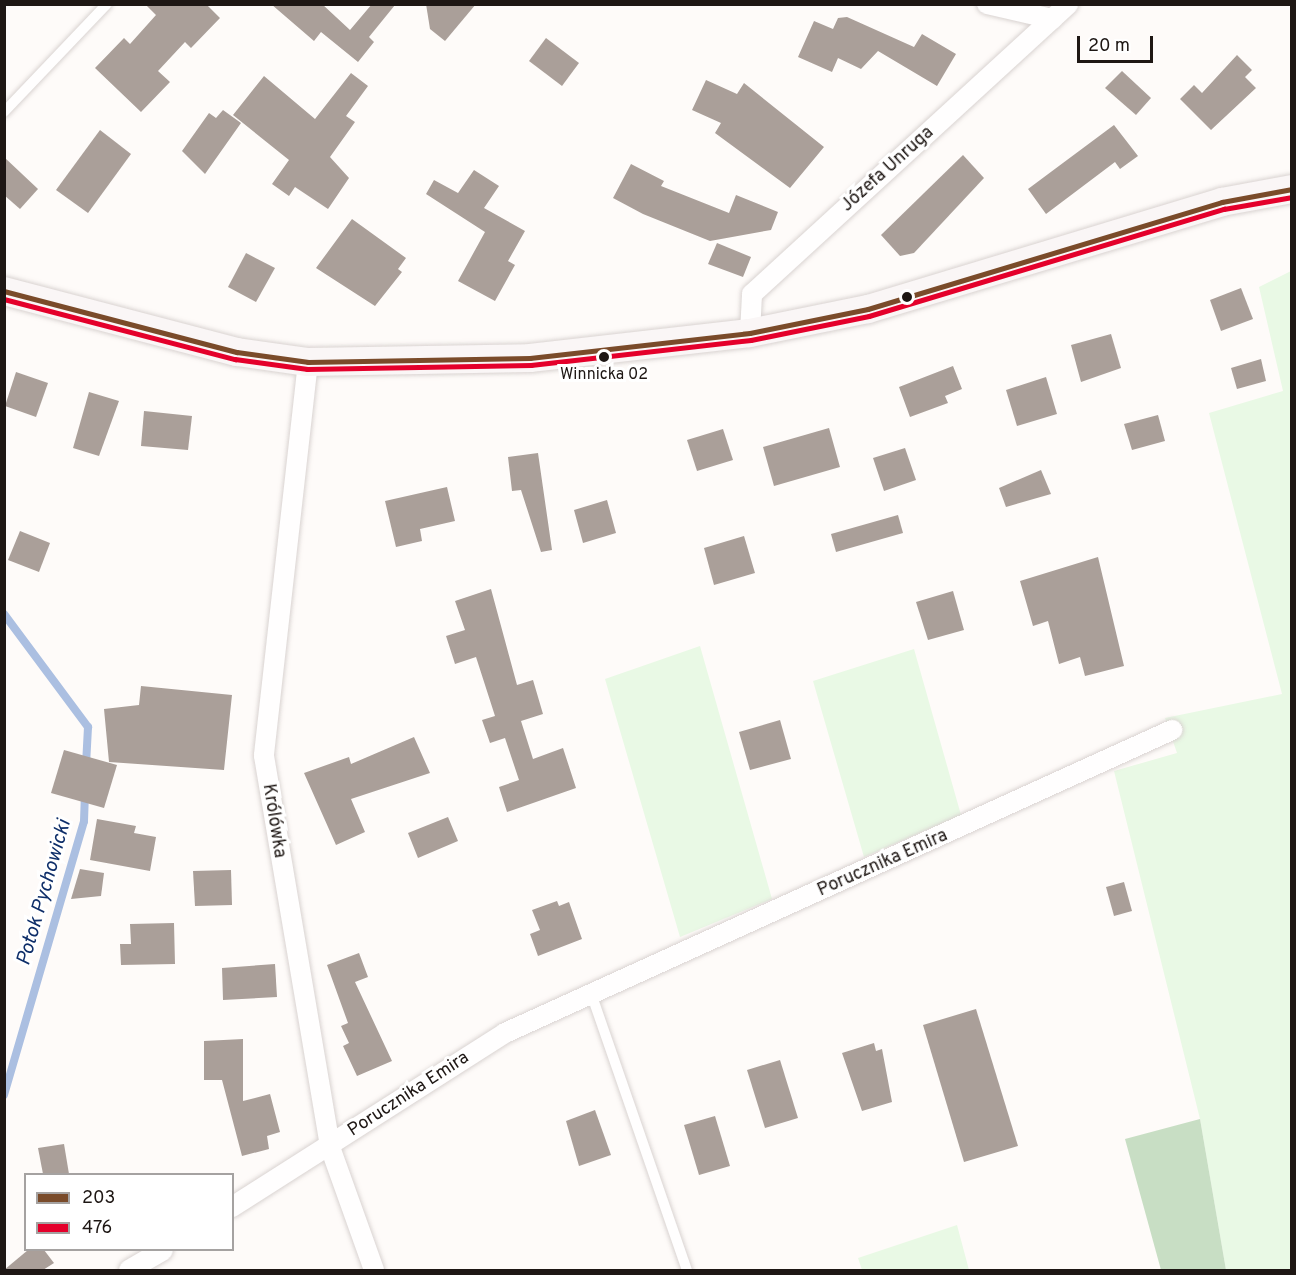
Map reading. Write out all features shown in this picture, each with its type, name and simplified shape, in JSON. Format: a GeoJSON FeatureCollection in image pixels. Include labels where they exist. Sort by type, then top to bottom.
{"type":"FeatureCollection","features":[{"type":"Feature","properties":{"kind":"street"},"geometry":{"type":"LineString","coordinates":[[987,4],[1052,19]]}},
{"type":"Feature","properties":{"kind":"street","name":"Józefa Unruga"},"geometry":{"type":"LineString","coordinates":[[750,333],[752,294],[1068,4]]}},
{"type":"Feature","properties":{"kind":"street"},"geometry":{"type":"LineString","coordinates":[[4,291],[237,352],[308,362],[530,358],[750,333],[941,290],[1162,218],[1292,189]]}},
{"type":"Feature","properties":{"kind":"street","name":"Królówka"},"geometry":{"type":"LineString","coordinates":[[308,362],[264,756],[330,1147],[374,1270]]}},
{"type":"Feature","properties":{"kind":"street","name":"Porucznika Emira"},"geometry":{"type":"LineString","coordinates":[[234,1206],[330,1147],[505,1033],[1172,730]]}},
{"type":"Feature","properties":{"kind":"street"},"geometry":{"type":"LineString","coordinates":[[129,1270],[161,1251]]}},
{"type":"Feature","properties":{"kind":"lane"},"geometry":{"type":"LineString","coordinates":[[4,112],[107,4]]}},
{"type":"Feature","properties":{"kind":"lane"},"geometry":{"type":"LineString","coordinates":[[591,993],[687,1270]]}},
{"type":"Feature","properties":{"kind":"green space"},"geometry":{"type":"Polygon","coordinates":[[[1291,271],[1291,1270],[1226,1270],[1200,1119],[1114,771],[1177,753],[1165,718],[1282,694],[1209,413],[1283,391],[1259,287],[1291,271]]]}},
{"type":"Feature","properties":{"kind":"green space"},"geometry":{"type":"Polygon","coordinates":[[[700,646],[772,899],[680,937],[605,679],[700,646]]]}},
{"type":"Feature","properties":{"kind":"green space"},"geometry":{"type":"Polygon","coordinates":[[[914,649],[961,815],[864,857],[813,681],[914,649]]]}},
{"type":"Feature","properties":{"kind":"green space"},"geometry":{"type":"Polygon","coordinates":[[[1200,1119],[1226,1270],[1161,1270],[1125,1139],[1200,1119]]]}},
{"type":"Feature","properties":{"kind":"green space"},"geometry":{"type":"Polygon","coordinates":[[[957,1225],[969,1270],[862,1270],[858,1258],[957,1225]]]}},
{"type":"Feature","properties":{"kind":"building"},"geometry":{"type":"Polygon","coordinates":[[[145,4],[206,4],[220,18],[191,48],[185,42],[158,71],[170,82],[141,112],[95,68],[124,38],[130,44],[156,15],[145,4]]]}},
{"type":"Feature","properties":{"kind":"building"},"geometry":{"type":"Polygon","coordinates":[[[271,4],[322,4],[350,30],[372,4],[395,5],[369,37],[374,42],[358,62],[321,32],[314,41],[271,4]]]}},
{"type":"Feature","properties":{"kind":"building"},"geometry":{"type":"Polygon","coordinates":[[[426,4],[476,4],[445,41],[430,29],[426,4]]]}},
{"type":"Feature","properties":{"kind":"building"},"geometry":{"type":"Polygon","coordinates":[[[847,17],[914,47],[922,34],[956,54],[937,86],[878,51],[861,69],[838,58],[832,72],[798,57],[814,21],[833,29],[838,18],[847,17]]]}},
{"type":"Feature","properties":{"kind":"building"},"geometry":{"type":"Polygon","coordinates":[[[546,38],[579,63],[562,86],[529,61],[546,38]]]}},
{"type":"Feature","properties":{"kind":"building"},"geometry":{"type":"Polygon","coordinates":[[[1237,55],[1252,70],[1245,77],[1256,88],[1211,130],[1180,99],[1194,85],[1202,93],[1237,55]]]}},
{"type":"Feature","properties":{"kind":"building"},"geometry":{"type":"Polygon","coordinates":[[[1122,71],[1151,98],[1136,115],[1105,88],[1122,71]]]}},
{"type":"Feature","properties":{"kind":"building"},"geometry":{"type":"Polygon","coordinates":[[[351,73],[368,86],[346,116],[355,122],[330,157],[349,178],[328,209],[295,187],[289,196],[272,184],[289,160],[233,115],[264,76],[315,119],[351,73]]]}},
{"type":"Feature","properties":{"kind":"building"},"geometry":{"type":"Polygon","coordinates":[[[706,80],[737,94],[744,83],[824,147],[790,188],[715,133],[721,123],[692,110],[706,80]]]}},
{"type":"Feature","properties":{"kind":"building"},"geometry":{"type":"Polygon","coordinates":[[[223,110],[241,123],[205,174],[182,151],[209,113],[216,118],[223,110]]]}},
{"type":"Feature","properties":{"kind":"building"},"geometry":{"type":"Polygon","coordinates":[[[1114,125],[1138,156],[1120,169],[1115,162],[1046,214],[1028,189],[1114,125]]]}},
{"type":"Feature","properties":{"kind":"building"},"geometry":{"type":"Polygon","coordinates":[[[100,130],[131,154],[88,213],[56,190],[100,130]]]}},
{"type":"Feature","properties":{"kind":"building"},"geometry":{"type":"Polygon","coordinates":[[[963,155],[984,178],[914,253],[900,256],[881,235],[963,155]]]}},
{"type":"Feature","properties":{"kind":"building"},"geometry":{"type":"Polygon","coordinates":[[[4,157],[38,189],[20,209],[4,195],[4,157]]]}},
{"type":"Feature","properties":{"kind":"building"},"geometry":{"type":"Polygon","coordinates":[[[631,164],[664,181],[661,186],[729,213],[736,195],[778,212],[771,230],[710,241],[643,214],[613,198],[631,164]]]}},
{"type":"Feature","properties":{"kind":"building"},"geometry":{"type":"Polygon","coordinates":[[[474,170],[499,186],[484,208],[525,231],[508,261],[515,265],[495,301],[458,281],[485,232],[426,194],[434,180],[458,193],[474,170]]]}},
{"type":"Feature","properties":{"kind":"building"},"geometry":{"type":"Polygon","coordinates":[[[352,219],[406,258],[398,269],[402,272],[375,306],[316,268],[352,219]]]}},
{"type":"Feature","properties":{"kind":"building"},"geometry":{"type":"Polygon","coordinates":[[[717,243],[751,257],[743,277],[708,264],[717,243]]]}},
{"type":"Feature","properties":{"kind":"building"},"geometry":{"type":"Polygon","coordinates":[[[246,253],[275,268],[256,302],[228,287],[246,253]]]}},
{"type":"Feature","properties":{"kind":"building"},"geometry":{"type":"Polygon","coordinates":[[[1241,288],[1253,319],[1221,331],[1210,300],[1241,288]]]}},
{"type":"Feature","properties":{"kind":"building"},"geometry":{"type":"Polygon","coordinates":[[[1111,334],[1121,368],[1081,382],[1071,345],[1111,334]]]}},
{"type":"Feature","properties":{"kind":"building"},"geometry":{"type":"Polygon","coordinates":[[[1261,359],[1266,381],[1237,389],[1231,368],[1261,359]]]}},
{"type":"Feature","properties":{"kind":"building"},"geometry":{"type":"Polygon","coordinates":[[[953,366],[962,389],[945,396],[948,403],[910,417],[899,387],[953,366]]]}},
{"type":"Feature","properties":{"kind":"building"},"geometry":{"type":"Polygon","coordinates":[[[16,372],[48,383],[36,417],[5,406],[16,372]]]}},
{"type":"Feature","properties":{"kind":"building"},"geometry":{"type":"Polygon","coordinates":[[[1046,377],[1057,414],[1017,426],[1006,390],[1046,377]]]}},
{"type":"Feature","properties":{"kind":"building"},"geometry":{"type":"Polygon","coordinates":[[[89,392],[119,401],[99,456],[73,448],[89,392]]]}},
{"type":"Feature","properties":{"kind":"building"},"geometry":{"type":"Polygon","coordinates":[[[144,411],[192,416],[188,450],[141,446],[144,411]]]}},
{"type":"Feature","properties":{"kind":"building"},"geometry":{"type":"Polygon","coordinates":[[[1158,415],[1165,441],[1132,450],[1124,424],[1158,415]]]}},
{"type":"Feature","properties":{"kind":"building"},"geometry":{"type":"Polygon","coordinates":[[[829,428],[840,467],[774,486],[763,447],[829,428]]]}},
{"type":"Feature","properties":{"kind":"building"},"geometry":{"type":"Polygon","coordinates":[[[723,429],[733,460],[697,471],[687,440],[723,429]]]}},
{"type":"Feature","properties":{"kind":"building"},"geometry":{"type":"Polygon","coordinates":[[[905,448],[916,480],[884,491],[873,458],[905,448]]]}},
{"type":"Feature","properties":{"kind":"building"},"geometry":{"type":"Polygon","coordinates":[[[538,453],[552,550],[541,552],[521,490],[512,491],[508,457],[538,453]]]}},
{"type":"Feature","properties":{"kind":"building"},"geometry":{"type":"Polygon","coordinates":[[[1041,470],[1051,494],[1006,507],[999,488],[1041,470]]]}},
{"type":"Feature","properties":{"kind":"building"},"geometry":{"type":"Polygon","coordinates":[[[447,487],[455,521],[420,529],[422,541],[396,547],[385,501],[447,487]]]}},
{"type":"Feature","properties":{"kind":"building"},"geometry":{"type":"Polygon","coordinates":[[[607,500],[616,533],[583,543],[574,510],[607,500]]]}},
{"type":"Feature","properties":{"kind":"building"},"geometry":{"type":"Polygon","coordinates":[[[898,515],[903,533],[836,552],[831,534],[898,515]]]}},
{"type":"Feature","properties":{"kind":"building"},"geometry":{"type":"Polygon","coordinates":[[[20,531],[50,543],[39,572],[8,560],[20,531]]]}},
{"type":"Feature","properties":{"kind":"building"},"geometry":{"type":"Polygon","coordinates":[[[744,536],[755,573],[714,585],[704,548],[744,536]]]}},
{"type":"Feature","properties":{"kind":"building"},"geometry":{"type":"Polygon","coordinates":[[[1098,557],[1124,666],[1085,676],[1080,657],[1059,664],[1048,621],[1033,626],[1020,581],[1098,557]]]}},
{"type":"Feature","properties":{"kind":"building"},"geometry":{"type":"Polygon","coordinates":[[[491,589],[517,685],[533,680],[543,714],[521,721],[533,759],[563,748],[576,788],[507,812],[499,787],[519,780],[505,738],[490,743],[482,720],[495,716],[476,657],[455,664],[446,636],[465,630],[455,601],[491,589]]]}},
{"type":"Feature","properties":{"kind":"building"},"geometry":{"type":"Polygon","coordinates":[[[953,591],[964,630],[928,640],[916,602],[953,591]]]}},
{"type":"Feature","properties":{"kind":"building"},"geometry":{"type":"Polygon","coordinates":[[[141,686],[232,695],[224,770],[109,762],[104,709],[139,705],[141,686]]]}},
{"type":"Feature","properties":{"kind":"building"},"geometry":{"type":"Polygon","coordinates":[[[780,720],[791,759],[750,770],[739,732],[780,720]]]}},
{"type":"Feature","properties":{"kind":"building"},"geometry":{"type":"Polygon","coordinates":[[[414,737],[430,773],[351,799],[365,832],[336,845],[304,773],[349,757],[351,764],[414,737]]]}},
{"type":"Feature","properties":{"kind":"building"},"geometry":{"type":"Polygon","coordinates":[[[64,750],[117,765],[104,808],[51,793],[64,750]]]}},
{"type":"Feature","properties":{"kind":"building"},"geometry":{"type":"Polygon","coordinates":[[[448,817],[458,841],[418,858],[408,833],[448,817]]]}},
{"type":"Feature","properties":{"kind":"building"},"geometry":{"type":"Polygon","coordinates":[[[97,819],[136,826],[134,833],[156,837],[150,871],[90,860],[97,819]]]}},
{"type":"Feature","properties":{"kind":"building"},"geometry":{"type":"Polygon","coordinates":[[[80,869],[104,873],[101,896],[71,899],[80,869]]]}},
{"type":"Feature","properties":{"kind":"building"},"geometry":{"type":"Polygon","coordinates":[[[231,870],[232,905],[195,906],[193,871],[231,870]]]}},
{"type":"Feature","properties":{"kind":"building"},"geometry":{"type":"Polygon","coordinates":[[[1124,882],[1132,911],[1114,916],[1106,887],[1124,882]]]}},
{"type":"Feature","properties":{"kind":"building"},"geometry":{"type":"Polygon","coordinates":[[[557,901],[559,906],[569,902],[582,939],[538,956],[530,934],[540,930],[532,910],[557,901]]]}},
{"type":"Feature","properties":{"kind":"building"},"geometry":{"type":"Polygon","coordinates":[[[174,923],[175,964],[121,965],[120,944],[131,944],[130,924],[174,923]]]}},
{"type":"Feature","properties":{"kind":"building"},"geometry":{"type":"Polygon","coordinates":[[[359,953],[368,977],[355,982],[392,1061],[357,1076],[343,1046],[349,1043],[341,1026],[348,1023],[327,965],[359,953]]]}},
{"type":"Feature","properties":{"kind":"building"},"geometry":{"type":"Polygon","coordinates":[[[275,964],[277,997],[223,1000],[222,968],[275,964]]]}},
{"type":"Feature","properties":{"kind":"building"},"geometry":{"type":"Polygon","coordinates":[[[976,1009],[1018,1146],[964,1162],[923,1025],[976,1009]]]}},
{"type":"Feature","properties":{"kind":"building"},"geometry":{"type":"Polygon","coordinates":[[[243,1039],[243,1101],[270,1094],[280,1132],[267,1136],[269,1149],[242,1156],[222,1080],[204,1080],[204,1041],[243,1039]]]}},
{"type":"Feature","properties":{"kind":"building"},"geometry":{"type":"Polygon","coordinates":[[[874,1043],[876,1051],[882,1049],[892,1102],[862,1111],[842,1053],[874,1043]]]}},
{"type":"Feature","properties":{"kind":"building"},"geometry":{"type":"Polygon","coordinates":[[[780,1060],[798,1118],[765,1128],[747,1070],[780,1060]]]}},
{"type":"Feature","properties":{"kind":"building"},"geometry":{"type":"Polygon","coordinates":[[[595,1110],[611,1155],[579,1166],[566,1121],[595,1110]]]}},
{"type":"Feature","properties":{"kind":"building"},"geometry":{"type":"Polygon","coordinates":[[[715,1116],[730,1166],[699,1175],[684,1125],[715,1116]]]}},
{"type":"Feature","properties":{"kind":"building"},"geometry":{"type":"Polygon","coordinates":[[[64,1144],[69,1173],[43,1173],[38,1148],[64,1144]]]}},
{"type":"Feature","properties":{"kind":"building"},"geometry":{"type":"Polygon","coordinates":[[[27,1251],[45,1251],[54,1263],[43,1270],[4,1270],[27,1251]]]}},
{"type":"Feature","properties":{"kind":"waterway","name":"Potok Pychowicki"},"geometry":{"type":"LineString","coordinates":[[4,614],[88,727],[86,765]]}},
{"type":"Feature","properties":{"kind":"waterway","name":"Potok Pychowicki"},"geometry":{"type":"LineString","coordinates":[[4,1095],[84,821],[85,792]]}},
{"type":"Feature","properties":{"kind":"transit line","name":"203"},"geometry":{"type":"LineString","coordinates":[[4,291],[237,352],[308,362],[530,358],[750,333],[868,309],[1222,202],[1292,189]]}},
{"type":"Feature","properties":{"kind":"transit line","name":"476"},"geometry":{"type":"LineString","coordinates":[[4,299],[235,359],[307,369],[531,365],[751,340],[869,316],[1224,209],[1292,197]]}},
{"type":"Feature","properties":{"kind":"place","name":"Winnicka 02"},"geometry":{"type":"Point","coordinates":[604,357]}}]}
